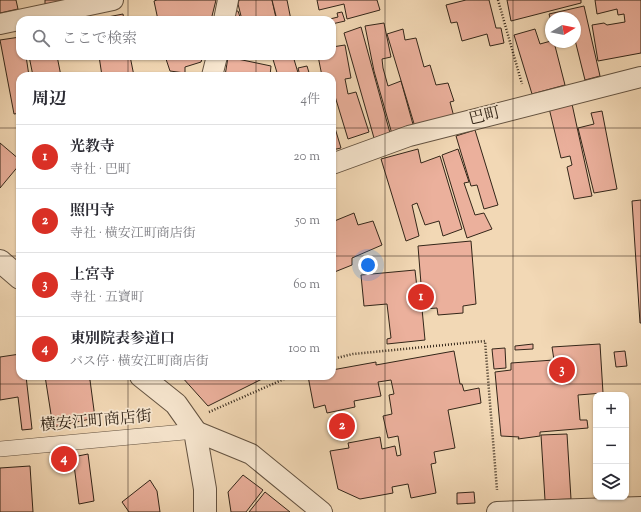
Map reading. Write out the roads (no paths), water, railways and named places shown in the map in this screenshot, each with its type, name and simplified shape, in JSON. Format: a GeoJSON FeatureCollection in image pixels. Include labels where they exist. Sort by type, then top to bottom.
{"type":"FeatureCollection","features":[{"type":"Feature","properties":{"kind":"street"},"geometry":{"type":"LineString","coordinates":[[38,16],[113,0]]}},
{"type":"Feature","properties":{"kind":"street"},"geometry":{"type":"LineString","coordinates":[[225,16],[228,0]]}},
{"type":"Feature","properties":{"kind":"street"},"geometry":{"type":"LineString","coordinates":[[0,24],[16,21]]}},
{"type":"Feature","properties":{"kind":"street"},"geometry":{"type":"LineString","coordinates":[[213,72],[215,60]]}},
{"type":"Feature","properties":{"kind":"street","name":"巴町"},"geometry":{"type":"LineString","coordinates":[[336,163],[409,136],[641,77]]}},
{"type":"Feature","properties":{"kind":"street"},"geometry":{"type":"LineString","coordinates":[[0,262],[16,275]]}},
{"type":"Feature","properties":{"kind":"street"},"geometry":{"type":"LineString","coordinates":[[146,380],[176,404],[192,426],[205,489],[205,512]]}},
{"type":"Feature","properties":{"kind":"street"},"geometry":{"type":"LineString","coordinates":[[192,426],[251,454],[322,512]]}},
{"type":"Feature","properties":{"kind":"street","name":"横安江町商店街"},"geometry":{"type":"LineString","coordinates":[[0,449],[192,426]]}},
{"type":"Feature","properties":{"kind":"street"},"geometry":{"type":"LineString","coordinates":[[498,512],[641,507]]}},
{"type":"Feature","properties":{"kind":"place","name":"光教寺"},"geometry":{"type":"Point","coordinates":[421,297]}},
{"type":"Feature","properties":{"kind":"place","name":"上宮寺"},"geometry":{"type":"Point","coordinates":[562,370]}},
{"type":"Feature","properties":{"kind":"place","name":"照円寺"},"geometry":{"type":"Point","coordinates":[342,426]}},
{"type":"Feature","properties":{"kind":"place","name":"東別院表参道口"},"geometry":{"type":"Point","coordinates":[64,459]}}]}
